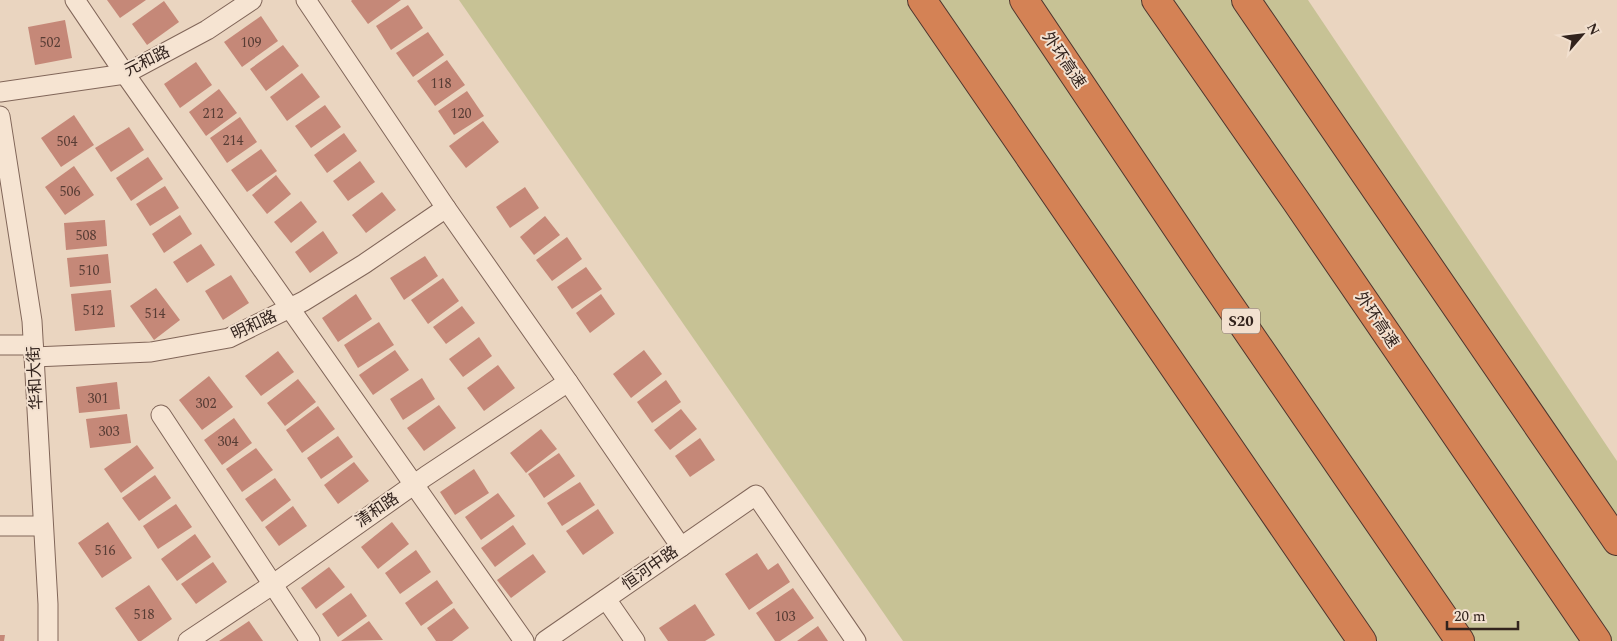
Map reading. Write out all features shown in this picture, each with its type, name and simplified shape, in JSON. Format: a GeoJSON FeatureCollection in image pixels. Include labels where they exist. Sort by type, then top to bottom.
{"type":"FeatureCollection","features":[{"type":"Feature","properties":{"kind":"highway"},"geometry":{"type":"LineString","coordinates":[[922,0],[1362,641]]}},
{"type":"Feature","properties":{"kind":"highway","name":"外环高速"},"geometry":{"type":"LineString","coordinates":[[1024,0],[1202,265],[1460,641]]}},
{"type":"Feature","properties":{"kind":"highway","name":"外环高速"},"geometry":{"type":"LineString","coordinates":[[1156,0],[1597,641]]}},
{"type":"Feature","properties":{"kind":"highway"},"geometry":{"type":"LineString","coordinates":[[1246,0],[1617,541]]}},
{"type":"Feature","properties":{"kind":"street"},"geometry":{"type":"LineString","coordinates":[[75,0],[125,74],[524,641]]}},
{"type":"Feature","properties":{"kind":"street","name":"元和路"},"geometry":{"type":"LineString","coordinates":[[0,92],[125,74],[207,30],[252,0]]}},
{"type":"Feature","properties":{"kind":"street"},"geometry":{"type":"LineString","coordinates":[[306,0],[446,208],[681,547]]}},
{"type":"Feature","properties":{"kind":"street","name":"华和大街"},"geometry":{"type":"LineString","coordinates":[[0,116],[3,159],[32,321],[48,604],[48,641]]}},
{"type":"Feature","properties":{"kind":"street","name":"明和路"},"geometry":{"type":"LineString","coordinates":[[0,345],[33,351],[151,352],[229,338],[304,301],[364,264],[446,208]]}},
{"type":"Feature","properties":{"kind":"street","name":"清和路"},"geometry":{"type":"LineString","coordinates":[[188,641],[272,585],[414,485],[568,382]]}},
{"type":"Feature","properties":{"kind":"street"},"geometry":{"type":"LineString","coordinates":[[161,416],[310,641]]}},
{"type":"Feature","properties":{"kind":"street","name":"恒河中路"},"geometry":{"type":"LineString","coordinates":[[544,641],[756,495],[856,641]]}},
{"type":"Feature","properties":{"kind":"street"},"geometry":{"type":"LineString","coordinates":[[0,526],[43,526]]}},
{"type":"Feature","properties":{"kind":"street"},"geometry":{"type":"LineString","coordinates":[[606,599],[635,641]]}},
{"type":"Feature","properties":{"kind":"shaded area"},"geometry":{"type":"Polygon","coordinates":[[[459,0],[1308,0],[1617,461],[1617,641],[903,641],[459,0]]]}},
{"type":"Feature","properties":{"kind":"building"},"geometry":{"type":"Polygon","coordinates":[[[107,0],[146,0],[120,18],[107,0]]]}},
{"type":"Feature","properties":{"kind":"building"},"geometry":{"type":"Polygon","coordinates":[[[352,0],[401,0],[368,24],[352,0]]]}},
{"type":"Feature","properties":{"kind":"building"},"geometry":{"type":"Polygon","coordinates":[[[164,1],[179,22],[147,45],[132,24],[164,1]]]}},
{"type":"Feature","properties":{"kind":"building"},"geometry":{"type":"Polygon","coordinates":[[[408,5],[423,28],[391,50],[376,26],[408,5]]]}},
{"type":"Feature","properties":{"kind":"building"},"geometry":{"type":"Polygon","coordinates":[[[261,16],[278,41],[242,67],[224,42],[261,16]]]}},
{"type":"Feature","properties":{"kind":"building"},"geometry":{"type":"Polygon","coordinates":[[[65,20],[72,58],[35,65],[28,27],[65,20]]]}},
{"type":"Feature","properties":{"kind":"building"},"geometry":{"type":"Polygon","coordinates":[[[428,32],[444,55],[413,77],[396,53],[428,32]]]}},
{"type":"Feature","properties":{"kind":"building"},"geometry":{"type":"Polygon","coordinates":[[[283,45],[299,66],[266,91],[250,69],[283,45]]]}},
{"type":"Feature","properties":{"kind":"building"},"geometry":{"type":"Polygon","coordinates":[[[447,60],[465,85],[435,106],[417,81],[447,60]]]}},
{"type":"Feature","properties":{"kind":"building"},"geometry":{"type":"Polygon","coordinates":[[[196,62],[212,85],[180,108],[164,84],[196,62]]]}},
{"type":"Feature","properties":{"kind":"building"},"geometry":{"type":"Polygon","coordinates":[[[302,73],[320,97],[287,121],[270,97],[302,73]]]}},
{"type":"Feature","properties":{"kind":"building"},"geometry":{"type":"Polygon","coordinates":[[[219,89],[237,113],[206,136],[189,112],[219,89]]]}},
{"type":"Feature","properties":{"kind":"building"},"geometry":{"type":"Polygon","coordinates":[[[467,91],[484,116],[454,135],[438,111],[467,91]]]}},
{"type":"Feature","properties":{"kind":"building"},"geometry":{"type":"Polygon","coordinates":[[[325,105],[341,127],[311,148],[295,126],[325,105]]]}},
{"type":"Feature","properties":{"kind":"building"},"geometry":{"type":"Polygon","coordinates":[[[74,115],[94,145],[61,167],[41,138],[74,115]]]}},
{"type":"Feature","properties":{"kind":"building"},"geometry":{"type":"Polygon","coordinates":[[[240,117],[257,142],[227,163],[210,138],[240,117]]]}},
{"type":"Feature","properties":{"kind":"building"},"geometry":{"type":"Polygon","coordinates":[[[483,121],[499,142],[466,168],[449,146],[483,121]]]}},
{"type":"Feature","properties":{"kind":"building"},"geometry":{"type":"Polygon","coordinates":[[[129,127],[144,150],[111,172],[95,148],[129,127]]]}},
{"type":"Feature","properties":{"kind":"building"},"geometry":{"type":"Polygon","coordinates":[[[344,133],[357,151],[327,173],[314,155],[344,133]]]}},
{"type":"Feature","properties":{"kind":"building"},"geometry":{"type":"Polygon","coordinates":[[[261,149],[277,171],[247,192],[231,170],[261,149]]]}},
{"type":"Feature","properties":{"kind":"building"},"geometry":{"type":"Polygon","coordinates":[[[148,157],[163,179],[131,201],[116,178],[148,157]]]}},
{"type":"Feature","properties":{"kind":"building"},"geometry":{"type":"Polygon","coordinates":[[[360,161],[375,182],[348,201],[333,181],[360,161]]]}},
{"type":"Feature","properties":{"kind":"building"},"geometry":{"type":"Polygon","coordinates":[[[74,166],[94,195],[65,215],[45,187],[74,166]]]}},
{"type":"Feature","properties":{"kind":"building"},"geometry":{"type":"Polygon","coordinates":[[[276,175],[291,194],[267,214],[252,195],[276,175]]]}},
{"type":"Feature","properties":{"kind":"building"},"geometry":{"type":"Polygon","coordinates":[[[165,186],[179,208],[150,226],[136,204],[165,186]]]}},
{"type":"Feature","properties":{"kind":"building"},"geometry":{"type":"Polygon","coordinates":[[[525,187],[539,208],[510,228],[496,207],[525,187]]]}},
{"type":"Feature","properties":{"kind":"building"},"geometry":{"type":"Polygon","coordinates":[[[382,192],[396,210],[366,233],[352,215],[382,192]]]}},
{"type":"Feature","properties":{"kind":"building"},"geometry":{"type":"Polygon","coordinates":[[[301,201],[317,222],[291,243],[274,222],[301,201]]]}},
{"type":"Feature","properties":{"kind":"building"},"geometry":{"type":"Polygon","coordinates":[[[180,215],[192,234],[164,253],[152,234],[180,215]]]}},
{"type":"Feature","properties":{"kind":"building"},"geometry":{"type":"Polygon","coordinates":[[[545,216],[560,235],[534,255],[520,237],[545,216]]]}},
{"type":"Feature","properties":{"kind":"building"},"geometry":{"type":"Polygon","coordinates":[[[105,220],[107,246],[66,250],[64,223],[105,220]]]}},
{"type":"Feature","properties":{"kind":"building"},"geometry":{"type":"Polygon","coordinates":[[[323,231],[338,253],[310,273],[295,252],[323,231]]]}},
{"type":"Feature","properties":{"kind":"building"},"geometry":{"type":"Polygon","coordinates":[[[567,237],[582,259],[552,281],[536,260],[567,237]]]}},
{"type":"Feature","properties":{"kind":"building"},"geometry":{"type":"Polygon","coordinates":[[[201,244],[215,265],[187,283],[173,262],[201,244]]]}},
{"type":"Feature","properties":{"kind":"building"},"geometry":{"type":"Polygon","coordinates":[[[108,254],[111,283],[70,287],[67,258],[108,254]]]}},
{"type":"Feature","properties":{"kind":"building"},"geometry":{"type":"Polygon","coordinates":[[[425,256],[438,276],[404,300],[390,278],[425,256]]]}},
{"type":"Feature","properties":{"kind":"building"},"geometry":{"type":"Polygon","coordinates":[[[586,267],[602,289],[572,309],[557,287],[586,267]]]}},
{"type":"Feature","properties":{"kind":"building"},"geometry":{"type":"Polygon","coordinates":[[[231,275],[249,303],[223,320],[205,291],[231,275]]]}},
{"type":"Feature","properties":{"kind":"building"},"geometry":{"type":"Polygon","coordinates":[[[443,278],[459,301],[428,324],[411,300],[443,278]]]}},
{"type":"Feature","properties":{"kind":"building"},"geometry":{"type":"Polygon","coordinates":[[[156,288],[180,320],[154,340],[130,306],[156,288]]]}},
{"type":"Feature","properties":{"kind":"building"},"geometry":{"type":"Polygon","coordinates":[[[111,290],[115,327],[75,331],[71,294],[111,290]]]}},
{"type":"Feature","properties":{"kind":"building"},"geometry":{"type":"Polygon","coordinates":[[[356,294],[372,319],[338,342],[322,318],[356,294]]]}},
{"type":"Feature","properties":{"kind":"building"},"geometry":{"type":"Polygon","coordinates":[[[601,294],[615,314],[590,333],[576,313],[601,294]]]}},
{"type":"Feature","properties":{"kind":"building"},"geometry":{"type":"Polygon","coordinates":[[[462,306],[475,323],[446,344],[433,327],[462,306]]]}},
{"type":"Feature","properties":{"kind":"building"},"geometry":{"type":"Polygon","coordinates":[[[379,322],[394,345],[358,368],[344,345],[379,322]]]}},
{"type":"Feature","properties":{"kind":"building"},"geometry":{"type":"Polygon","coordinates":[[[479,337],[492,356],[463,377],[449,359],[479,337]]]}},
{"type":"Feature","properties":{"kind":"building"},"geometry":{"type":"Polygon","coordinates":[[[395,350],[409,370],[373,395],[359,375],[395,350]]]}},
{"type":"Feature","properties":{"kind":"building"},"geometry":{"type":"Polygon","coordinates":[[[644,350],[662,374],[631,398],[613,374],[644,350]]]}},
{"type":"Feature","properties":{"kind":"building"},"geometry":{"type":"Polygon","coordinates":[[[278,351],[294,372],[261,396],[245,376],[278,351]]]}},
{"type":"Feature","properties":{"kind":"building"},"geometry":{"type":"Polygon","coordinates":[[[498,365],[515,388],[484,411],[467,388],[498,365]]]}},
{"type":"Feature","properties":{"kind":"building"},"geometry":{"type":"Polygon","coordinates":[[[209,376],[233,407],[202,430],[179,400],[209,376]]]}},
{"type":"Feature","properties":{"kind":"building"},"geometry":{"type":"Polygon","coordinates":[[[422,378],[435,399],[403,420],[390,399],[422,378]]]}},
{"type":"Feature","properties":{"kind":"building"},"geometry":{"type":"Polygon","coordinates":[[[298,379],[316,402],[285,426],[267,403],[298,379]]]}},
{"type":"Feature","properties":{"kind":"building"},"geometry":{"type":"Polygon","coordinates":[[[666,380],[681,402],[652,423],[637,402],[666,380]]]}},
{"type":"Feature","properties":{"kind":"building"},"geometry":{"type":"Polygon","coordinates":[[[117,382],[120,409],[79,413],[76,387],[117,382]]]}},
{"type":"Feature","properties":{"kind":"building"},"geometry":{"type":"Polygon","coordinates":[[[439,405],[456,428],[424,451],[407,428],[439,405]]]}},
{"type":"Feature","properties":{"kind":"building"},"geometry":{"type":"Polygon","coordinates":[[[318,406],[335,429],[302,453],[286,430],[318,406]]]}},
{"type":"Feature","properties":{"kind":"building"},"geometry":{"type":"Polygon","coordinates":[[[681,409],[697,429],[670,450],[654,430],[681,409]]]}},
{"type":"Feature","properties":{"kind":"building"},"geometry":{"type":"Polygon","coordinates":[[[127,414],[131,443],[90,448],[86,419],[127,414]]]}},
{"type":"Feature","properties":{"kind":"building"},"geometry":{"type":"Polygon","coordinates":[[[234,418],[252,443],[222,465],[204,440],[234,418]]]}},
{"type":"Feature","properties":{"kind":"building"},"geometry":{"type":"Polygon","coordinates":[[[541,429],[557,449],[526,473],[510,453],[541,429]]]}},
{"type":"Feature","properties":{"kind":"building"},"geometry":{"type":"Polygon","coordinates":[[[338,436],[353,457],[321,479],[307,458],[338,436]]]}},
{"type":"Feature","properties":{"kind":"building"},"geometry":{"type":"Polygon","coordinates":[[[700,438],[715,460],[690,477],[675,456],[700,438]]]}},
{"type":"Feature","properties":{"kind":"building"},"geometry":{"type":"Polygon","coordinates":[[[137,445],[154,468],[121,493],[104,469],[137,445]]]}},
{"type":"Feature","properties":{"kind":"building"},"geometry":{"type":"Polygon","coordinates":[[[256,448],[273,470],[242,492],[226,469],[256,448]]]}},
{"type":"Feature","properties":{"kind":"building"},"geometry":{"type":"Polygon","coordinates":[[[559,453],[575,476],[544,498],[528,474],[559,453]]]}},
{"type":"Feature","properties":{"kind":"building"},"geometry":{"type":"Polygon","coordinates":[[[354,462],[369,481],[338,504],[324,485],[354,462]]]}},
{"type":"Feature","properties":{"kind":"building"},"geometry":{"type":"Polygon","coordinates":[[[474,469],[489,493],[455,515],[440,492],[474,469]]]}},
{"type":"Feature","properties":{"kind":"building"},"geometry":{"type":"Polygon","coordinates":[[[155,475],[171,498],[139,521],[122,498],[155,475]]]}},
{"type":"Feature","properties":{"kind":"building"},"geometry":{"type":"Polygon","coordinates":[[[275,478],[291,500],[262,522],[245,499],[275,478]]]}},
{"type":"Feature","properties":{"kind":"building"},"geometry":{"type":"Polygon","coordinates":[[[580,482],[595,505],[562,526],[547,503],[580,482]]]}},
{"type":"Feature","properties":{"kind":"building"},"geometry":{"type":"Polygon","coordinates":[[[498,493],[515,516],[481,540],[465,517],[498,493]]]}},
{"type":"Feature","properties":{"kind":"building"},"geometry":{"type":"Polygon","coordinates":[[[176,504],[192,527],[158,549],[143,526],[176,504]]]}},
{"type":"Feature","properties":{"kind":"building"},"geometry":{"type":"Polygon","coordinates":[[[293,506],[307,526],[279,546],[265,527],[293,506]]]}},
{"type":"Feature","properties":{"kind":"building"},"geometry":{"type":"Polygon","coordinates":[[[598,509],[614,533],[583,555],[566,531],[598,509]]]}},
{"type":"Feature","properties":{"kind":"building"},"geometry":{"type":"Polygon","coordinates":[[[108,522],[132,558],[102,578],[78,543],[108,522]]]}},
{"type":"Feature","properties":{"kind":"building"},"geometry":{"type":"Polygon","coordinates":[[[392,522],[409,544],[378,569],[361,547],[392,522]]]}},
{"type":"Feature","properties":{"kind":"building"},"geometry":{"type":"Polygon","coordinates":[[[513,525],[526,544],[495,567],[481,548],[513,525]]]}},
{"type":"Feature","properties":{"kind":"building"},"geometry":{"type":"Polygon","coordinates":[[[195,534],[211,557],[177,581],[161,559],[195,534]]]}},
{"type":"Feature","properties":{"kind":"building"},"geometry":{"type":"Polygon","coordinates":[[[416,550],[431,572],[400,594],[385,573],[416,550]]]}},
{"type":"Feature","properties":{"kind":"building"},"geometry":{"type":"Polygon","coordinates":[[[757,553],[768,570],[778,563],[790,582],[749,610],[725,574],[757,553]]]}},
{"type":"Feature","properties":{"kind":"building"},"geometry":{"type":"Polygon","coordinates":[[[533,554],[546,572],[511,598],[497,580],[533,554]]]}},
{"type":"Feature","properties":{"kind":"building"},"geometry":{"type":"Polygon","coordinates":[[[213,562],[227,582],[196,604],[181,584],[213,562]]]}},
{"type":"Feature","properties":{"kind":"building"},"geometry":{"type":"Polygon","coordinates":[[[329,567],[345,587],[316,609],[301,588],[329,567]]]}},
{"type":"Feature","properties":{"kind":"building"},"geometry":{"type":"Polygon","coordinates":[[[437,580],[453,603],[421,626],[405,603],[437,580]]]}},
{"type":"Feature","properties":{"kind":"building"},"geometry":{"type":"Polygon","coordinates":[[[149,585],[172,619],[141,641],[138,641],[115,608],[149,585]]]}},
{"type":"Feature","properties":{"kind":"building"},"geometry":{"type":"Polygon","coordinates":[[[793,588],[814,618],[780,641],[775,641],[756,613],[793,588]]]}},
{"type":"Feature","properties":{"kind":"building"},"geometry":{"type":"Polygon","coordinates":[[[351,593],[367,616],[338,637],[322,614],[351,593]]]}},
{"type":"Feature","properties":{"kind":"building"},"geometry":{"type":"Polygon","coordinates":[[[695,604],[715,635],[705,641],[668,641],[659,628],[695,604]]]}},
{"type":"Feature","properties":{"kind":"building"},"geometry":{"type":"Polygon","coordinates":[[[454,608],[469,628],[452,641],[436,641],[427,628],[454,608]]]}},
{"type":"Feature","properties":{"kind":"building"},"geometry":{"type":"Polygon","coordinates":[[[249,621],[263,641],[219,641],[249,621]]]}},
{"type":"Feature","properties":{"kind":"building"},"geometry":{"type":"Polygon","coordinates":[[[369,621],[383,640],[341,641],[369,621]]]}},
{"type":"Feature","properties":{"kind":"building"},"geometry":{"type":"Polygon","coordinates":[[[818,626],[828,641],[797,641],[818,626]]]}},
{"type":"Feature","properties":{"kind":"building"},"geometry":{"type":"Polygon","coordinates":[[[0,635],[5,635],[4,641],[0,641],[0,635]]]}}]}
